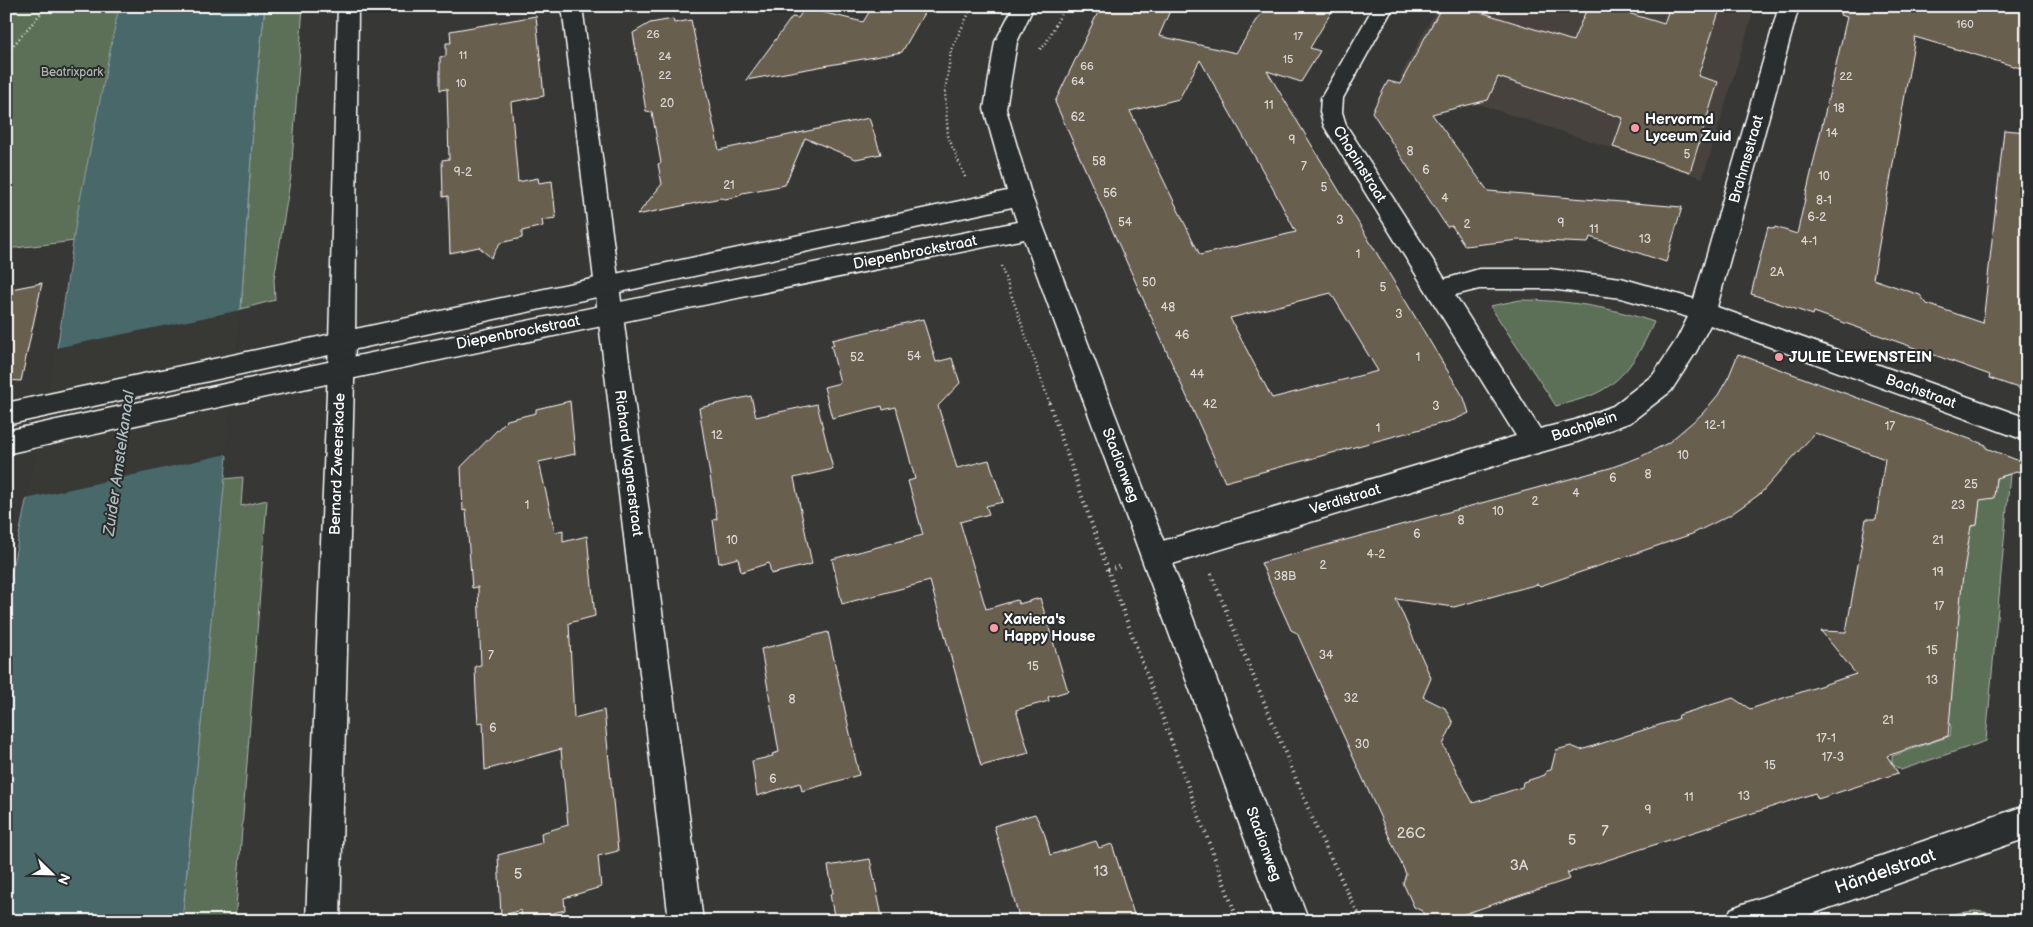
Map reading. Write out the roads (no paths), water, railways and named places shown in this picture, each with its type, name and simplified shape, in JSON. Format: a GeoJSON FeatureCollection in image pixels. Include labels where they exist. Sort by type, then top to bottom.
{"type":"FeatureCollection","features":[{"type":"Feature","properties":{"kind":"street","name":"Bernard Zweerskade"},"geometry":{"type":"LineString","coordinates":[[323,921],[342,342],[348,6]]}},
{"type":"Feature","properties":{"kind":"street","name":"Richard Wagnerstraat"},"geometry":{"type":"LineString","coordinates":[[572,6],[686,921]]}},
{"type":"Feature","properties":{"kind":"street","name":"Stadionweg"},"geometry":{"type":"LineString","coordinates":[[1024,6],[1006,42],[995,109],[1020,197],[1292,921]]}},
{"type":"Feature","properties":{"kind":"street","name":"Chopinstraat"},"geometry":{"type":"LineString","coordinates":[[1384,6],[1332,98],[1331,112],[1335,126],[1440,290]]}},
{"type":"Feature","properties":{"kind":"street","name":"Brahmsstraat"},"geometry":{"type":"LineString","coordinates":[[1703,312],[1790,6]]}},
{"type":"Feature","properties":{"kind":"street","name":"Diepenbrockstraat"},"geometry":{"type":"LineString","coordinates":[[6,414],[1020,197]]}},
{"type":"Feature","properties":{"kind":"street","name":"Diepenbrockstraat"},"geometry":{"type":"LineString","coordinates":[[6,443],[341,369],[1032,228]]}},
{"type":"Feature","properties":{"kind":"street"},"geometry":{"type":"LineString","coordinates":[[1440,290],[1479,279],[1550,279],[1622,288],[1703,312]]}},
{"type":"Feature","properties":{"kind":"street","name":"Bachplein"},"geometry":{"type":"LineString","coordinates":[[1440,290],[1534,442],[1577,431],[1622,414],[1662,383],[1687,345],[1703,312]]}},
{"type":"Feature","properties":{"kind":"street","name":"Bachstraat"},"geometry":{"type":"LineString","coordinates":[[1703,312],[2027,430]]}},
{"type":"Feature","properties":{"kind":"street","name":"Verdistraat"},"geometry":{"type":"LineString","coordinates":[[1156,556],[1534,442]]}},
{"type":"Feature","properties":{"kind":"street","name":"Händelstraat"},"geometry":{"type":"LineString","coordinates":[[1743,921],[2027,821]]}},
{"type":"Feature","properties":{"kind":"water","name":"Zuider Amstelkanaal"},"geometry":{"type":"Polygon","coordinates":[[[119,6],[265,6],[255,98],[241,309],[238,311],[224,453],[227,456],[182,921],[6,921],[6,599],[26,501],[30,495],[59,337],[77,215],[119,6]]]}},
{"type":"Feature","properties":{"kind":"place","name":"Hervormd Lyceum Zuid"},"geometry":{"type":"Point","coordinates":[1635,128]}},
{"type":"Feature","properties":{"kind":"place","name":"JULIE LEWENSTEIN"},"geometry":{"type":"Point","coordinates":[1779,357]}},
{"type":"Feature","properties":{"kind":"place","name":"Xaviera's Happy House"},"geometry":{"type":"Point","coordinates":[994,628]}},
{"type":"Feature","properties":{"kind":"park label","name":"Beatrixpark"},"geometry":{"type":"Point","coordinates":[72,72]}}]}
